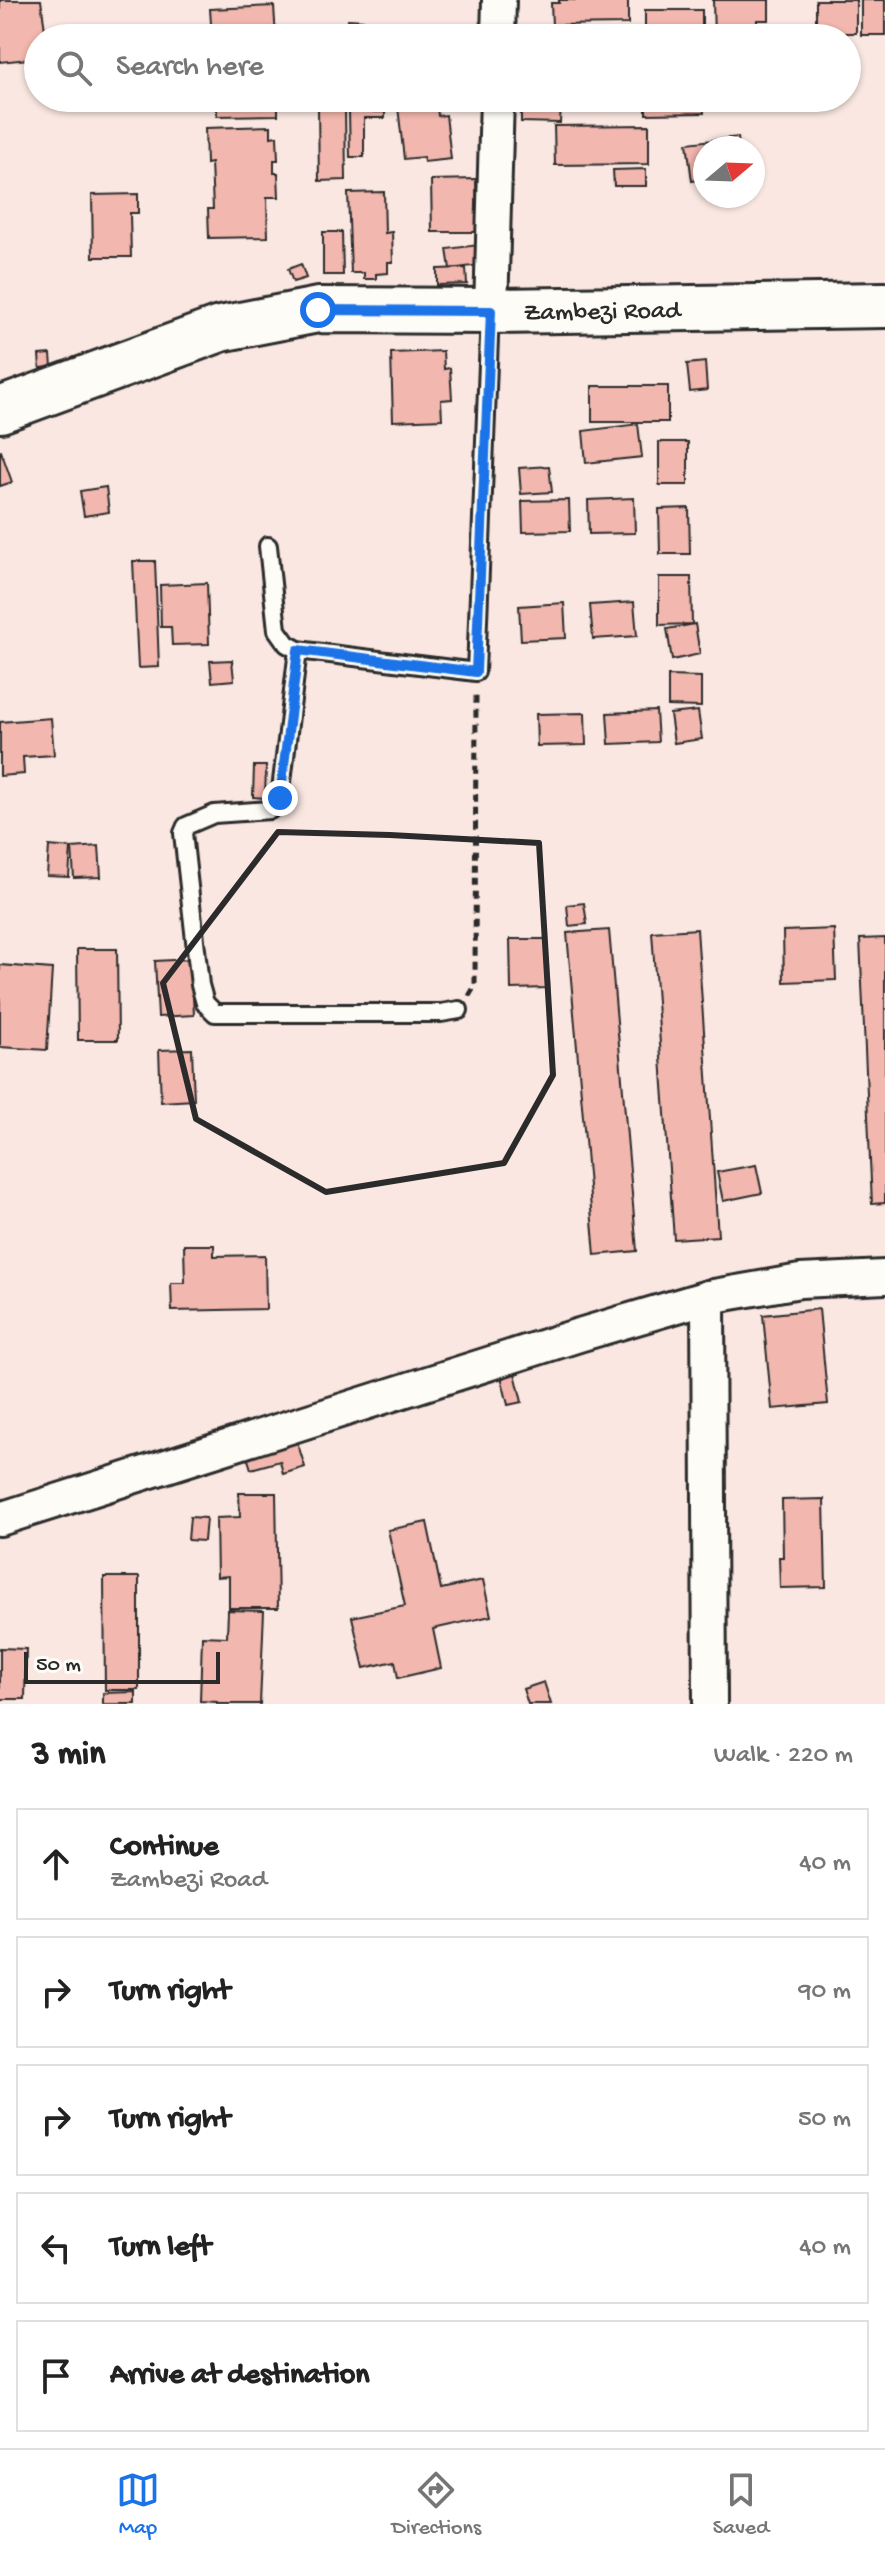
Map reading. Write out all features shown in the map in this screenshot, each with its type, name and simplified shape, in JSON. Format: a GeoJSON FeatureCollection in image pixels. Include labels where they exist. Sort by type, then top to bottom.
{"type":"FeatureCollection","features":[{"type":"Feature","properties":{"kind":"main road","name":"Zambezi Road"},"geometry":{"type":"LineString","coordinates":[[0,410],[220,329],[318,310],[491,311],[885,305]]}},
{"type":"Feature","properties":{"kind":"street"},"geometry":{"type":"LineString","coordinates":[[498,24],[499,0]]}},
{"type":"Feature","properties":{"kind":"street"},"geometry":{"type":"LineString","coordinates":[[491,311],[497,112]]}},
{"type":"Feature","properties":{"kind":"street"},"geometry":{"type":"LineString","coordinates":[[0,1519],[708,1297],[800,1281],[885,1277]]}},
{"type":"Feature","properties":{"kind":"street"},"geometry":{"type":"LineString","coordinates":[[708,1297],[710,1704]]}},
{"type":"Feature","properties":{"kind":"lane"},"geometry":{"type":"LineString","coordinates":[[268,546],[277,630],[287,644],[298,650],[476,672],[491,311]]}},
{"type":"Feature","properties":{"kind":"lane"},"geometry":{"type":"LineString","coordinates":[[298,650],[280,798],[270,810],[214,814],[186,826],[183,833],[200,985],[205,1003],[215,1013],[441,1013],[459,1010]]}},
{"type":"Feature","properties":{"kind":"path"},"geometry":{"type":"LineString","coordinates":[[459,1010],[475,986],[476,672]]}},
{"type":"Feature","properties":{"kind":"highlighted area"},"geometry":{"type":"Polygon","coordinates":[[[278,832],[539,843],[553,1075],[504,1163],[326,1192],[196,1119],[163,983],[278,832]]]}},
{"type":"Feature","properties":{"kind":"building"},"geometry":{"type":"Polygon","coordinates":[[[0,0],[41,0],[44,24],[24,24],[24,59],[0,62],[0,0]]]}},
{"type":"Feature","properties":{"kind":"building"},"geometry":{"type":"Polygon","coordinates":[[[559,0],[628,0],[628,24],[552,24],[551,3],[559,3],[559,0]]]}},
{"type":"Feature","properties":{"kind":"building"},"geometry":{"type":"Polygon","coordinates":[[[713,0],[769,0],[769,20],[757,20],[757,24],[714,24],[713,0]]]}},
{"type":"Feature","properties":{"kind":"building"},"geometry":{"type":"Polygon","coordinates":[[[816,0],[856,0],[856,24],[816,24],[816,0]]]}},
{"type":"Feature","properties":{"kind":"building"},"geometry":{"type":"Polygon","coordinates":[[[861,0],[885,0],[885,35],[861,35],[861,0]]]}},
{"type":"Feature","properties":{"kind":"building"},"geometry":{"type":"Polygon","coordinates":[[[274,6],[275,24],[211,24],[210,9],[274,6]]]}},
{"type":"Feature","properties":{"kind":"building"},"geometry":{"type":"Polygon","coordinates":[[[645,10],[702,10],[702,24],[645,24],[645,10]]]}},
{"type":"Feature","properties":{"kind":"building"},"geometry":{"type":"Polygon","coordinates":[[[348,19],[363,20],[363,24],[347,24],[348,19]]]}},
{"type":"Feature","properties":{"kind":"building"},"geometry":{"type":"Polygon","coordinates":[[[217,112],[278,112],[278,115],[217,116],[217,112]]]}},
{"type":"Feature","properties":{"kind":"building"},"geometry":{"type":"Polygon","coordinates":[[[318,112],[345,112],[346,180],[319,181],[318,112]]]}},
{"type":"Feature","properties":{"kind":"building"},"geometry":{"type":"Polygon","coordinates":[[[349,112],[385,112],[385,118],[364,118],[364,157],[350,157],[349,112]]]}},
{"type":"Feature","properties":{"kind":"building"},"geometry":{"type":"Polygon","coordinates":[[[399,112],[438,112],[438,116],[446,115],[451,159],[424,162],[423,157],[404,159],[399,112]]]}},
{"type":"Feature","properties":{"kind":"building"},"geometry":{"type":"Polygon","coordinates":[[[521,112],[561,112],[560,123],[521,122],[521,112]]]}},
{"type":"Feature","properties":{"kind":"building"},"geometry":{"type":"Polygon","coordinates":[[[646,112],[704,113],[646,114],[646,112]]]}},
{"type":"Feature","properties":{"kind":"building"},"geometry":{"type":"Polygon","coordinates":[[[649,125],[649,164],[555,165],[554,126],[649,125]]]}},
{"type":"Feature","properties":{"kind":"building"},"geometry":{"type":"Polygon","coordinates":[[[271,126],[271,137],[277,136],[278,160],[274,160],[274,173],[278,173],[279,197],[267,197],[268,237],[209,238],[208,209],[213,209],[211,163],[206,164],[205,128],[271,126]]]}},
{"type":"Feature","properties":{"kind":"building"},"geometry":{"type":"Polygon","coordinates":[[[693,142],[692,181],[687,143],[693,142]]]}},
{"type":"Feature","properties":{"kind":"building"},"geometry":{"type":"Polygon","coordinates":[[[646,169],[646,186],[614,186],[613,170],[646,169]]]}},
{"type":"Feature","properties":{"kind":"building"},"geometry":{"type":"Polygon","coordinates":[[[476,179],[477,232],[432,232],[431,180],[476,179]]]}},
{"type":"Feature","properties":{"kind":"building"},"geometry":{"type":"Polygon","coordinates":[[[384,192],[385,233],[392,232],[393,262],[388,262],[388,273],[376,274],[376,279],[364,279],[364,273],[351,273],[348,193],[384,192]]]}},
{"type":"Feature","properties":{"kind":"building"},"geometry":{"type":"Polygon","coordinates":[[[138,194],[138,213],[130,213],[131,257],[93,257],[92,195],[138,194]]]}},
{"type":"Feature","properties":{"kind":"building"},"geometry":{"type":"Polygon","coordinates":[[[323,232],[342,232],[343,275],[323,275],[323,232]]]}},
{"type":"Feature","properties":{"kind":"building"},"geometry":{"type":"Polygon","coordinates":[[[486,244],[488,264],[450,269],[447,249],[486,244]]]}},
{"type":"Feature","properties":{"kind":"building"},"geometry":{"type":"Polygon","coordinates":[[[301,264],[306,278],[293,282],[288,269],[301,264]]]}},
{"type":"Feature","properties":{"kind":"building"},"geometry":{"type":"Polygon","coordinates":[[[466,268],[467,284],[437,285],[437,269],[466,268]]]}},
{"type":"Feature","properties":{"kind":"building"},"geometry":{"type":"Polygon","coordinates":[[[443,351],[444,369],[450,368],[452,399],[441,400],[442,419],[393,421],[391,353],[443,351]]]}},
{"type":"Feature","properties":{"kind":"building"},"geometry":{"type":"Polygon","coordinates":[[[51,354],[52,367],[40,368],[39,355],[51,354]]]}},
{"type":"Feature","properties":{"kind":"building"},"geometry":{"type":"Polygon","coordinates":[[[705,362],[707,390],[690,392],[687,364],[705,362]]]}},
{"type":"Feature","properties":{"kind":"building"},"geometry":{"type":"Polygon","coordinates":[[[592,386],[668,386],[668,422],[592,422],[592,386]]]}},
{"type":"Feature","properties":{"kind":"building"},"geometry":{"type":"Polygon","coordinates":[[[638,424],[642,457],[586,463],[583,431],[638,424]]]}},
{"type":"Feature","properties":{"kind":"building"},"geometry":{"type":"Polygon","coordinates":[[[659,442],[688,442],[688,485],[659,485],[659,442]]]}},
{"type":"Feature","properties":{"kind":"building"},"geometry":{"type":"Polygon","coordinates":[[[0,452],[12,482],[0,486],[0,452]]]}},
{"type":"Feature","properties":{"kind":"building"},"geometry":{"type":"Polygon","coordinates":[[[549,466],[552,492],[521,494],[519,468],[549,466]]]}},
{"type":"Feature","properties":{"kind":"building"},"geometry":{"type":"Polygon","coordinates":[[[106,487],[109,512],[84,516],[80,491],[106,487]]]}},
{"type":"Feature","properties":{"kind":"building"},"geometry":{"type":"Polygon","coordinates":[[[634,498],[635,533],[589,534],[588,500],[634,498]]]}},
{"type":"Feature","properties":{"kind":"building"},"geometry":{"type":"Polygon","coordinates":[[[569,500],[570,531],[523,532],[522,501],[569,500]]]}},
{"type":"Feature","properties":{"kind":"building"},"geometry":{"type":"Polygon","coordinates":[[[689,508],[690,554],[660,554],[659,509],[689,508]]]}},
{"type":"Feature","properties":{"kind":"building"},"geometry":{"type":"Polygon","coordinates":[[[133,561],[155,561],[159,667],[138,668],[133,561]]]}},
{"type":"Feature","properties":{"kind":"building"},"geometry":{"type":"Polygon","coordinates":[[[659,577],[691,577],[692,624],[659,625],[659,577]]]}},
{"type":"Feature","properties":{"kind":"building"},"geometry":{"type":"Polygon","coordinates":[[[207,583],[209,644],[172,645],[171,627],[161,627],[160,585],[207,583]]]}},
{"type":"Feature","properties":{"kind":"building"},"geometry":{"type":"Polygon","coordinates":[[[634,602],[637,636],[593,639],[590,605],[634,602]]]}},
{"type":"Feature","properties":{"kind":"building"},"geometry":{"type":"Polygon","coordinates":[[[564,603],[566,638],[521,640],[519,606],[564,603]]]}},
{"type":"Feature","properties":{"kind":"building"},"geometry":{"type":"Polygon","coordinates":[[[695,624],[700,654],[672,660],[667,629],[695,624]]]}},
{"type":"Feature","properties":{"kind":"building"},"geometry":{"type":"Polygon","coordinates":[[[232,660],[234,680],[212,682],[210,661],[232,660]]]}},
{"type":"Feature","properties":{"kind":"building"},"geometry":{"type":"Polygon","coordinates":[[[668,676],[701,677],[701,707],[668,706],[668,676]]]}},
{"type":"Feature","properties":{"kind":"building"},"geometry":{"type":"Polygon","coordinates":[[[656,711],[658,742],[609,744],[607,713],[656,711]]]}},
{"type":"Feature","properties":{"kind":"building"},"geometry":{"type":"Polygon","coordinates":[[[698,711],[702,739],[674,743],[670,714],[698,711]]]}},
{"type":"Feature","properties":{"kind":"building"},"geometry":{"type":"Polygon","coordinates":[[[585,713],[586,745],[537,746],[536,714],[585,713]]]}},
{"type":"Feature","properties":{"kind":"building"},"geometry":{"type":"Polygon","coordinates":[[[51,718],[54,755],[23,757],[24,774],[0,776],[0,722],[51,718]]]}},
{"type":"Feature","properties":{"kind":"building"},"geometry":{"type":"Polygon","coordinates":[[[254,766],[266,766],[265,798],[253,797],[254,766]]]}},
{"type":"Feature","properties":{"kind":"building"},"geometry":{"type":"Polygon","coordinates":[[[49,846],[71,848],[69,877],[47,876],[49,846]]]}},
{"type":"Feature","properties":{"kind":"building"},"geometry":{"type":"Polygon","coordinates":[[[99,846],[101,877],[74,878],[72,848],[99,846]]]}},
{"type":"Feature","properties":{"kind":"building"},"geometry":{"type":"Polygon","coordinates":[[[584,903],[587,924],[569,926],[567,905],[584,903]]]}},
{"type":"Feature","properties":{"kind":"building"},"geometry":{"type":"Polygon","coordinates":[[[697,929],[718,1236],[674,1239],[652,932],[697,929]]]}},
{"type":"Feature","properties":{"kind":"building"},"geometry":{"type":"Polygon","coordinates":[[[834,929],[836,980],[784,982],[783,931],[834,929]]]}},
{"type":"Feature","properties":{"kind":"building"},"geometry":{"type":"Polygon","coordinates":[[[609,930],[637,1251],[595,1255],[567,933],[609,930]]]}},
{"type":"Feature","properties":{"kind":"building"},"geometry":{"type":"Polygon","coordinates":[[[885,938],[885,1203],[872,1204],[860,939],[885,938]]]}},
{"type":"Feature","properties":{"kind":"building"},"geometry":{"type":"Polygon","coordinates":[[[510,939],[546,939],[548,988],[511,989],[510,939]]]}},
{"type":"Feature","properties":{"kind":"building"},"geometry":{"type":"Polygon","coordinates":[[[77,949],[117,949],[118,1040],[78,1040],[77,949]]]}},
{"type":"Feature","properties":{"kind":"building"},"geometry":{"type":"Polygon","coordinates":[[[191,959],[194,1015],[158,1017],[155,961],[191,959]]]}},
{"type":"Feature","properties":{"kind":"building"},"geometry":{"type":"Polygon","coordinates":[[[0,965],[52,969],[47,1050],[0,1047],[0,965]]]}},
{"type":"Feature","properties":{"kind":"building"},"geometry":{"type":"Polygon","coordinates":[[[192,1049],[194,1100],[161,1102],[159,1050],[192,1049]]]}},
{"type":"Feature","properties":{"kind":"building"},"geometry":{"type":"Polygon","coordinates":[[[756,1165],[762,1193],[723,1201],[717,1172],[756,1165]]]}},
{"type":"Feature","properties":{"kind":"building"},"geometry":{"type":"Polygon","coordinates":[[[184,1245],[214,1245],[214,1256],[265,1255],[266,1309],[172,1311],[171,1283],[185,1283],[184,1245]]]}},
{"type":"Feature","properties":{"kind":"building"},"geometry":{"type":"Polygon","coordinates":[[[819,1309],[828,1404],[772,1409],[763,1315],[819,1309]]]}},
{"type":"Feature","properties":{"kind":"building"},"geometry":{"type":"Polygon","coordinates":[[[514,1369],[522,1402],[508,1405],[500,1372],[514,1369]]]}},
{"type":"Feature","properties":{"kind":"building"},"geometry":{"type":"Polygon","coordinates":[[[296,1438],[305,1467],[283,1474],[280,1461],[251,1469],[246,1453],[296,1438]]]}},
{"type":"Feature","properties":{"kind":"building"},"geometry":{"type":"Polygon","coordinates":[[[239,1493],[276,1493],[278,1608],[229,1608],[229,1576],[217,1577],[216,1518],[240,1517],[239,1493]]]}},
{"type":"Feature","properties":{"kind":"building"},"geometry":{"type":"Polygon","coordinates":[[[824,1499],[826,1587],[780,1588],[782,1500],[824,1499]]]}},
{"type":"Feature","properties":{"kind":"building"},"geometry":{"type":"Polygon","coordinates":[[[190,1517],[206,1518],[204,1541],[188,1540],[190,1517]]]}},
{"type":"Feature","properties":{"kind":"building"},"geometry":{"type":"Polygon","coordinates":[[[427,1522],[441,1589],[483,1580],[491,1616],[433,1629],[441,1668],[398,1678],[395,1661],[364,1668],[352,1617],[405,1606],[388,1530],[427,1522]]]}},
{"type":"Feature","properties":{"kind":"building"},"geometry":{"type":"Polygon","coordinates":[[[104,1577],[139,1577],[139,1690],[105,1690],[104,1577]]]}},
{"type":"Feature","properties":{"kind":"building"},"geometry":{"type":"Polygon","coordinates":[[[228,1610],[264,1611],[260,1704],[200,1701],[202,1636],[227,1637],[228,1610]]]}},
{"type":"Feature","properties":{"kind":"building"},"geometry":{"type":"Polygon","coordinates":[[[0,1648],[26,1649],[25,1699],[0,1699],[0,1648]]]}},
{"type":"Feature","properties":{"kind":"building"},"geometry":{"type":"Polygon","coordinates":[[[544,1682],[551,1704],[528,1704],[523,1689],[544,1682]]]}},
{"type":"Feature","properties":{"kind":"building"},"geometry":{"type":"Polygon","coordinates":[[[136,1692],[136,1704],[103,1704],[103,1693],[136,1692]]]}},
{"type":"Feature","properties":{"kind":"route"},"geometry":{"type":"LineString","coordinates":[[280,798],[298,650],[476,672],[491,311],[318,310]]}}]}
